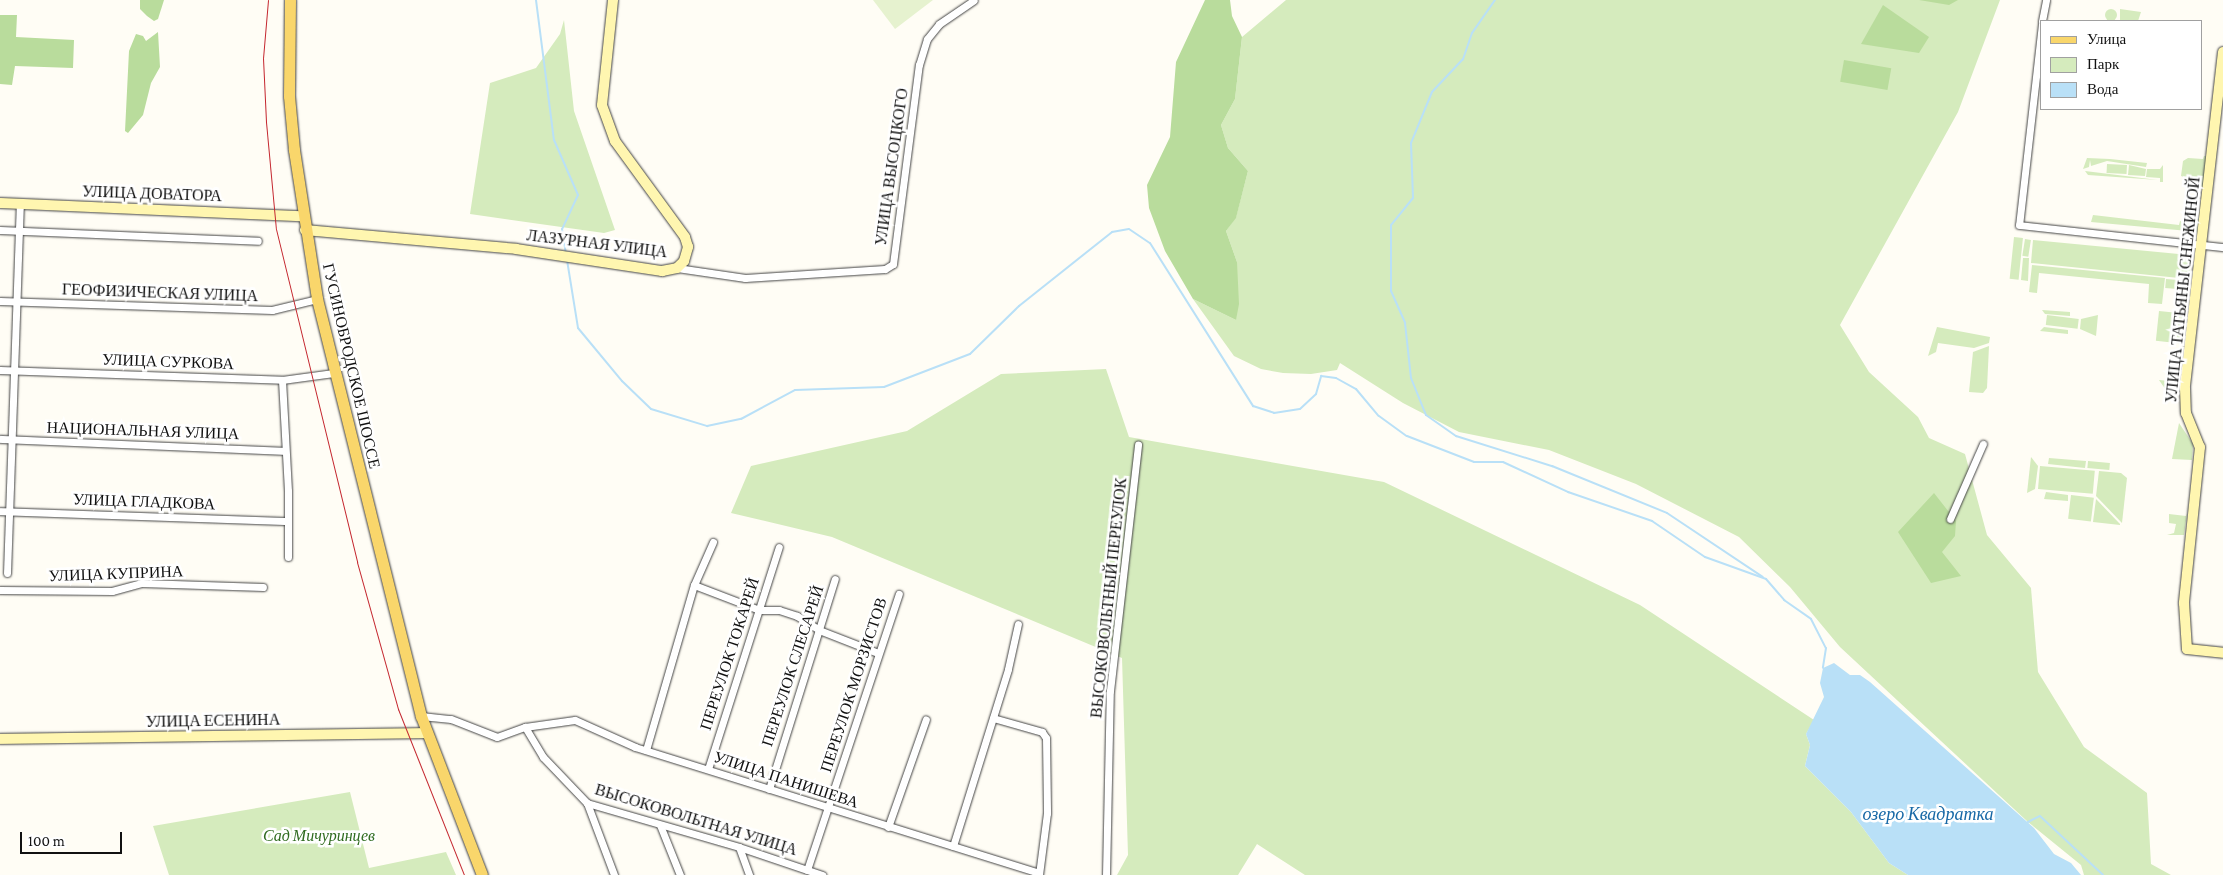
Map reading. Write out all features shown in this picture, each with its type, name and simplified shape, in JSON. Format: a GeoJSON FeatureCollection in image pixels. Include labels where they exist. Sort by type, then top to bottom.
{"type":"FeatureCollection","features":[{"type":"Feature","properties":{"kind":"main road","name":"ГУСИНОБРОДСКОЕ ШОССЕ"},"geometry":{"type":"LineString","coordinates":[[290,0],[289,96],[302,216],[334,373],[426,733],[482,875]]}},
{"type":"Feature","properties":{"kind":"street","name":"ЛАЗУРНАЯ УЛИЦА"},"geometry":{"type":"LineString","coordinates":[[305,230],[516,249],[662,271],[677,268],[684,261],[688,247],[685,237],[615,141],[602,105],[613,0]]}},
{"type":"Feature","properties":{"kind":"street","name":"УЛИЦА ВЫСОЦКОГО"},"geometry":{"type":"LineString","coordinates":[[677,268],[745,278],[885,269],[893,264],[920,65],[926,39],[939,24],[974,0]]}},
{"type":"Feature","properties":{"kind":"street"},"geometry":{"type":"LineString","coordinates":[[2042,20],[2046,0]]}},
{"type":"Feature","properties":{"kind":"street"},"geometry":{"type":"LineString","coordinates":[[2040,40],[2019,225],[2223,247]]}},
{"type":"Feature","properties":{"kind":"street","name":"УЛИЦА ТАТЬЯНЫ СНЕЖИНОЙ"},"geometry":{"type":"LineString","coordinates":[[2223,52],[2185,401],[2186,413],[2200,447],[2188,546],[2184,603],[2187,649],[2223,653]]}},
{"type":"Feature","properties":{"kind":"street","name":"УЛИЦА ДОВАТОРА"},"geometry":{"type":"LineString","coordinates":[[0,203],[302,216]]}},
{"type":"Feature","properties":{"kind":"street"},"geometry":{"type":"LineString","coordinates":[[7,573],[14,440],[20,204]]}},
{"type":"Feature","properties":{"kind":"street"},"geometry":{"type":"LineString","coordinates":[[0,230],[258,241]]}},
{"type":"Feature","properties":{"kind":"street","name":"ГЕОФИЗИЧЕСКАЯ УЛИЦА"},"geometry":{"type":"LineString","coordinates":[[0,301],[272,310],[318,299]]}},
{"type":"Feature","properties":{"kind":"street","name":"УЛИЦА СУРКОВА"},"geometry":{"type":"LineString","coordinates":[[0,370],[282,380],[334,373]]}},
{"type":"Feature","properties":{"kind":"street"},"geometry":{"type":"LineString","coordinates":[[282,380],[288,557]]}},
{"type":"Feature","properties":{"kind":"street","name":"НАЦИОНАЛЬНАЯ УЛИЦА"},"geometry":{"type":"LineString","coordinates":[[0,439],[284,451]]}},
{"type":"Feature","properties":{"kind":"street"},"geometry":{"type":"LineString","coordinates":[[1950,519],[1983,444]]}},
{"type":"Feature","properties":{"kind":"street","name":"ВЫСОКОВОЛЬТНЫЙ ПЕРЕУЛОК"},"geometry":{"type":"LineString","coordinates":[[1106,875],[1110,691],[1138,445]]}},
{"type":"Feature","properties":{"kind":"street","name":"УЛИЦА ГЛАДКОВА"},"geometry":{"type":"LineString","coordinates":[[0,510],[288,521]]}},
{"type":"Feature","properties":{"kind":"street"},"geometry":{"type":"LineString","coordinates":[[646,750],[694,585],[713,542]]}},
{"type":"Feature","properties":{"kind":"street","name":"ПЕРЕУЛОК ТОКАРЕЙ"},"geometry":{"type":"LineString","coordinates":[[708,769],[779,547]]}},
{"type":"Feature","properties":{"kind":"street","name":"ПЕРЕУЛОК СЛЕСАРЕЙ"},"geometry":{"type":"LineString","coordinates":[[769,789],[835,579]]}},
{"type":"Feature","properties":{"kind":"street","name":"УЛИЦА КУПРИНА"},"geometry":{"type":"LineString","coordinates":[[0,590],[112,590],[142,583],[263,587]]}},
{"type":"Feature","properties":{"kind":"street"},"geometry":{"type":"LineString","coordinates":[[694,585],[759,610],[779,610],[816,625],[819,630],[878,653]]}},
{"type":"Feature","properties":{"kind":"street","name":"ПЕРЕУЛОК МОРЗИСТОВ"},"geometry":{"type":"LineString","coordinates":[[807,870],[899,594]]}},
{"type":"Feature","properties":{"kind":"street"},"geometry":{"type":"LineString","coordinates":[[952,846],[1008,670],[1018,624]]}},
{"type":"Feature","properties":{"kind":"street"},"geometry":{"type":"LineString","coordinates":[[421,716],[451,719],[498,737],[525,727]]}},
{"type":"Feature","properties":{"kind":"street"},"geometry":{"type":"LineString","coordinates":[[993,718],[1042,732],[1046,738],[1047,813],[1039,874]]}},
{"type":"Feature","properties":{"kind":"street"},"geometry":{"type":"LineString","coordinates":[[888,827],[926,719]]}},
{"type":"Feature","properties":{"kind":"street","name":"УЛИЦА ПАНИШЕВА"},"geometry":{"type":"LineString","coordinates":[[525,727],[575,720],[646,750],[1039,874]]}},
{"type":"Feature","properties":{"kind":"street","name":"ВЫСОКОВОЛЬТНАЯ УЛИЦА"},"geometry":{"type":"LineString","coordinates":[[525,727],[543,757],[587,803],[739,847],[822,875]]}},
{"type":"Feature","properties":{"kind":"street","name":"УЛИЦА ЕСЕНИНА"},"geometry":{"type":"LineString","coordinates":[[0,739],[426,733]]}},
{"type":"Feature","properties":{"kind":"street"},"geometry":{"type":"LineString","coordinates":[[587,803],[614,875]]}},
{"type":"Feature","properties":{"kind":"street"},"geometry":{"type":"LineString","coordinates":[[660,825],[680,875]]}},
{"type":"Feature","properties":{"kind":"street"},"geometry":{"type":"LineString","coordinates":[[739,847],[749,875]]}},
{"type":"Feature","properties":{"kind":"green space"},"geometry":{"type":"Polygon","coordinates":[[[140,0],[164,0],[158,19],[154,21],[140,9],[140,0]]]}},
{"type":"Feature","properties":{"kind":"green space"},"geometry":{"type":"Polygon","coordinates":[[[873,0],[933,0],[895,29],[873,0]]]}},
{"type":"Feature","properties":{"kind":"green space"},"geometry":{"type":"Polygon","coordinates":[[[1205,0],[1230,0],[1232,16],[1242,37],[1235,99],[1221,125],[1228,148],[1248,171],[1236,218],[1226,231],[1237,262],[1239,304],[1236,320],[1193,299],[1165,251],[1149,208],[1147,185],[1170,137],[1176,62],[1205,0]]]}},
{"type":"Feature","properties":{"kind":"green space"},"geometry":{"type":"Polygon","coordinates":[[[1286,0],[2000,0],[1958,112],[1840,325],[1869,372],[1918,417],[1929,438],[1965,454],[1987,535],[2031,588],[2038,672],[2084,747],[2147,793],[2151,864],[2171,875],[2084,875],[2081,865],[2028,822],[1840,647],[1790,587],[1739,537],[1636,484],[1549,450],[1459,432],[1403,403],[1340,363],[1337,370],[1311,374],[1283,373],[1261,369],[1234,356],[1193,299],[1236,320],[1237,262],[1226,231],[1236,217],[1248,171],[1228,148],[1221,125],[1235,99],[1242,37],[1286,0]]]}},
{"type":"Feature","properties":{"kind":"green space"},"geometry":{"type":"Polygon","coordinates":[[[1919,0],[1958,0],[1949,5],[1919,0]]]}},
{"type":"Feature","properties":{"kind":"green space"},"geometry":{"type":"Polygon","coordinates":[[[1883,5],[1929,37],[1919,53],[1861,44],[1883,5]]]}},
{"type":"Feature","properties":{"kind":"green space"},"geometry":{"type":"Polygon","coordinates":[[[2109,9],[2113,9],[2117,13],[2117,17],[2114,20],[2108,20],[2105,17],[2105,13],[2109,9]]]}},
{"type":"Feature","properties":{"kind":"green space"},"geometry":{"type":"Polygon","coordinates":[[[2120,9],[2141,12],[2138,20],[2120,20],[2120,9]]]}},
{"type":"Feature","properties":{"kind":"green space"},"geometry":{"type":"Polygon","coordinates":[[[0,15],[17,15],[16,37],[74,40],[73,68],[15,66],[12,85],[0,84],[0,15]]]}},
{"type":"Feature","properties":{"kind":"green space"},"geometry":{"type":"Polygon","coordinates":[[[564,20],[574,111],[615,230],[604,233],[470,214],[490,83],[536,68],[560,34],[564,20]]]}},
{"type":"Feature","properties":{"kind":"green space"},"geometry":{"type":"Polygon","coordinates":[[[158,32],[160,67],[151,83],[143,115],[128,133],[125,131],[129,51],[136,34],[143,36],[146,41],[158,32]]]}},
{"type":"Feature","properties":{"kind":"green space"},"geometry":{"type":"Polygon","coordinates":[[[1844,60],[1891,68],[1887,90],[1840,82],[1844,60]]]}},
{"type":"Feature","properties":{"kind":"green space"},"geometry":{"type":"Polygon","coordinates":[[[2204,156],[2207,156],[2203,187],[2186,186],[2188,179],[2181,176],[2183,161],[2188,158],[2203,159],[2204,156]]]}},
{"type":"Feature","properties":{"kind":"green space"},"geometry":{"type":"Polygon","coordinates":[[[2087,158],[2147,163],[2146,167],[2107,161],[2091,166],[2090,160],[2089,167],[2083,169],[2087,158]]]}},
{"type":"Feature","properties":{"kind":"green space"},"geometry":{"type":"Polygon","coordinates":[[[2107,164],[2127,165],[2127,174],[2107,173],[2107,164]]]}},
{"type":"Feature","properties":{"kind":"green space"},"geometry":{"type":"Polygon","coordinates":[[[2129,165],[2146,169],[2145,176],[2128,175],[2129,165]]]}},
{"type":"Feature","properties":{"kind":"green space"},"geometry":{"type":"Polygon","coordinates":[[[2163,165],[2163,182],[2160,182],[2160,178],[2146,177],[2147,169],[2160,169],[2163,165]]]}},
{"type":"Feature","properties":{"kind":"green space"},"geometry":{"type":"Polygon","coordinates":[[[2085,171],[2158,180],[2088,175],[2085,171]]]}},
{"type":"Feature","properties":{"kind":"green space"},"geometry":{"type":"Polygon","coordinates":[[[2093,215],[2179,225],[2180,221],[2185,223],[2201,218],[2199,232],[2091,222],[2093,215]]]}},
{"type":"Feature","properties":{"kind":"green space"},"geometry":{"type":"Polygon","coordinates":[[[2014,237],[2023,238],[2019,280],[2010,279],[2014,237]]]}},
{"type":"Feature","properties":{"kind":"green space"},"geometry":{"type":"Polygon","coordinates":[[[2025,239],[2031,240],[2028,257],[2022,256],[2025,239]]]}},
{"type":"Feature","properties":{"kind":"green space"},"geometry":{"type":"Polygon","coordinates":[[[2033,240],[2189,255],[2191,259],[2189,279],[2031,263],[2033,240]]]}},
{"type":"Feature","properties":{"kind":"green space"},"geometry":{"type":"Polygon","coordinates":[[[2023,258],[2029,258],[2028,281],[2021,280],[2023,258]]]}},
{"type":"Feature","properties":{"kind":"green space"},"geometry":{"type":"Polygon","coordinates":[[[2032,265],[2165,278],[2162,304],[2148,303],[2149,284],[2039,273],[2037,293],[2029,292],[2032,265]]]}},
{"type":"Feature","properties":{"kind":"green space"},"geometry":{"type":"Polygon","coordinates":[[[2166,279],[2189,281],[2188,290],[2165,288],[2166,279]]]}},
{"type":"Feature","properties":{"kind":"green space"},"geometry":{"type":"Polygon","coordinates":[[[2042,310],[2070,312],[2070,316],[2045,314],[2042,310]]]}},
{"type":"Feature","properties":{"kind":"green space"},"geometry":{"type":"Polygon","coordinates":[[[2159,311],[2186,314],[2183,344],[2156,341],[2159,311]]]}},
{"type":"Feature","properties":{"kind":"green space"},"geometry":{"type":"Polygon","coordinates":[[[2047,315],[2079,319],[2078,329],[2046,325],[2047,315]]]}},
{"type":"Feature","properties":{"kind":"green space"},"geometry":{"type":"Polygon","coordinates":[[[2098,315],[2096,336],[2080,329],[2081,319],[2098,315]]]}},
{"type":"Feature","properties":{"kind":"green space"},"geometry":{"type":"Polygon","coordinates":[[[1937,327],[1990,337],[1989,343],[1974,348],[1938,343],[1936,352],[1928,356],[1937,327]]]}},
{"type":"Feature","properties":{"kind":"green space"},"geometry":{"type":"Polygon","coordinates":[[[2044,327],[2068,330],[2068,334],[2040,331],[2044,327]]]}},
{"type":"Feature","properties":{"kind":"green space"},"geometry":{"type":"Polygon","coordinates":[[[1989,346],[1987,388],[1983,393],[1969,392],[1973,352],[1989,346]]]}},
{"type":"Feature","properties":{"kind":"green space"},"geometry":{"type":"Polygon","coordinates":[[[1106,369],[1129,437],[1384,482],[1640,605],[1814,720],[1806,734],[1810,745],[1805,766],[1851,812],[1889,863],[1908,875],[1305,875],[1257,844],[1238,875],[1117,875],[1128,855],[1122,658],[832,537],[731,513],[751,466],[907,431],[1001,374],[1106,369]]]}},
{"type":"Feature","properties":{"kind":"green space"},"geometry":{"type":"Polygon","coordinates":[[[2159,380],[2179,382],[2177,400],[2172,399],[2159,380]]]}},
{"type":"Feature","properties":{"kind":"green space"},"geometry":{"type":"Polygon","coordinates":[[[2179,423],[2193,444],[2192,460],[2172,459],[2179,423]]]}},
{"type":"Feature","properties":{"kind":"green space"},"geometry":{"type":"Polygon","coordinates":[[[2031,457],[2038,466],[2035,489],[2027,493],[2031,457]]]}},
{"type":"Feature","properties":{"kind":"green space"},"geometry":{"type":"Polygon","coordinates":[[[2049,458],[2086,461],[2085,468],[2048,464],[2049,458]]]}},
{"type":"Feature","properties":{"kind":"green space"},"geometry":{"type":"Polygon","coordinates":[[[2088,461],[2110,463],[2109,470],[2087,468],[2088,461]]]}},
{"type":"Feature","properties":{"kind":"green space"},"geometry":{"type":"Polygon","coordinates":[[[2040,466],[2095,471],[2093,494],[2038,489],[2040,466]]]}},
{"type":"Feature","properties":{"kind":"green space"},"geometry":{"type":"Polygon","coordinates":[[[2099,471],[2121,473],[2127,478],[2122,523],[2096,496],[2099,471]]]}},
{"type":"Feature","properties":{"kind":"green space"},"geometry":{"type":"Polygon","coordinates":[[[2046,492],[2068,495],[2068,501],[2044,499],[2046,492]]]}},
{"type":"Feature","properties":{"kind":"green space"},"geometry":{"type":"Polygon","coordinates":[[[1934,493],[1956,521],[1955,536],[1942,552],[1961,576],[1931,583],[1898,532],[1934,493]]]}},
{"type":"Feature","properties":{"kind":"green space"},"geometry":{"type":"Polygon","coordinates":[[[2071,495],[2094,498],[2091,522],[2068,519],[2071,495]]]}},
{"type":"Feature","properties":{"kind":"green space"},"geometry":{"type":"Polygon","coordinates":[[[2096,499],[2120,524],[2120,525],[2093,522],[2096,499]]]}},
{"type":"Feature","properties":{"kind":"green space"},"geometry":{"type":"Polygon","coordinates":[[[2187,513],[2184,535],[2167,535],[2174,533],[2176,524],[2169,523],[2169,514],[2186,516],[2187,513]]]}},
{"type":"Feature","properties":{"kind":"green space","name":"Сад Мичуринцев"},"geometry":{"type":"Polygon","coordinates":[[[350,792],[369,868],[446,852],[456,875],[169,875],[153,826],[350,792]]]}},
{"type":"Feature","properties":{"kind":"water","name":"озеро Квадратка"},"geometry":{"type":"Polygon","coordinates":[[[1834,663],[1850,675],[1860,675],[1870,682],[2034,828],[2054,854],[2071,863],[2081,875],[1908,875],[1889,863],[1851,812],[1805,766],[1810,745],[1806,734],[1824,697],[1820,683],[1823,668],[1834,663]]]}},
{"type":"Feature","properties":{"kind":"waterway"},"geometry":{"type":"LineString","coordinates":[[536,0],[554,140],[578,195],[562,229],[566,253]]}},
{"type":"Feature","properties":{"kind":"waterway"},"geometry":{"type":"LineString","coordinates":[[1495,0],[1472,33],[1463,59],[1432,92],[1411,143],[1413,198],[1391,225],[1391,291],[1405,323],[1411,378],[1426,415],[1456,436],[1552,466],[1667,513],[1763,577]]}},
{"type":"Feature","properties":{"kind":"waterway"},"geometry":{"type":"LineString","coordinates":[[567,260],[578,328],[622,381],[651,409],[707,426],[741,419],[795,390],[884,387],[970,354],[1019,306],[1112,232],[1129,229],[1150,243],[1253,406],[1274,413],[1300,409],[1316,394],[1321,376],[1336,378],[1356,389],[1379,416],[1407,436],[1474,462],[1503,462],[1568,492],[1652,521],[1705,557],[1766,579],[1784,600],[1811,619],[1826,648],[1823,668]]}},
{"type":"Feature","properties":{"kind":"waterway"},"geometry":{"type":"LineString","coordinates":[[2028,822],[2040,816],[2103,875]]}},
{"type":"Feature","properties":{"kind":"tram line"},"geometry":{"type":"LineString","coordinates":[[268,0],[263,58],[266,122],[276,229],[357,562],[398,709],[464,875]]}}]}
